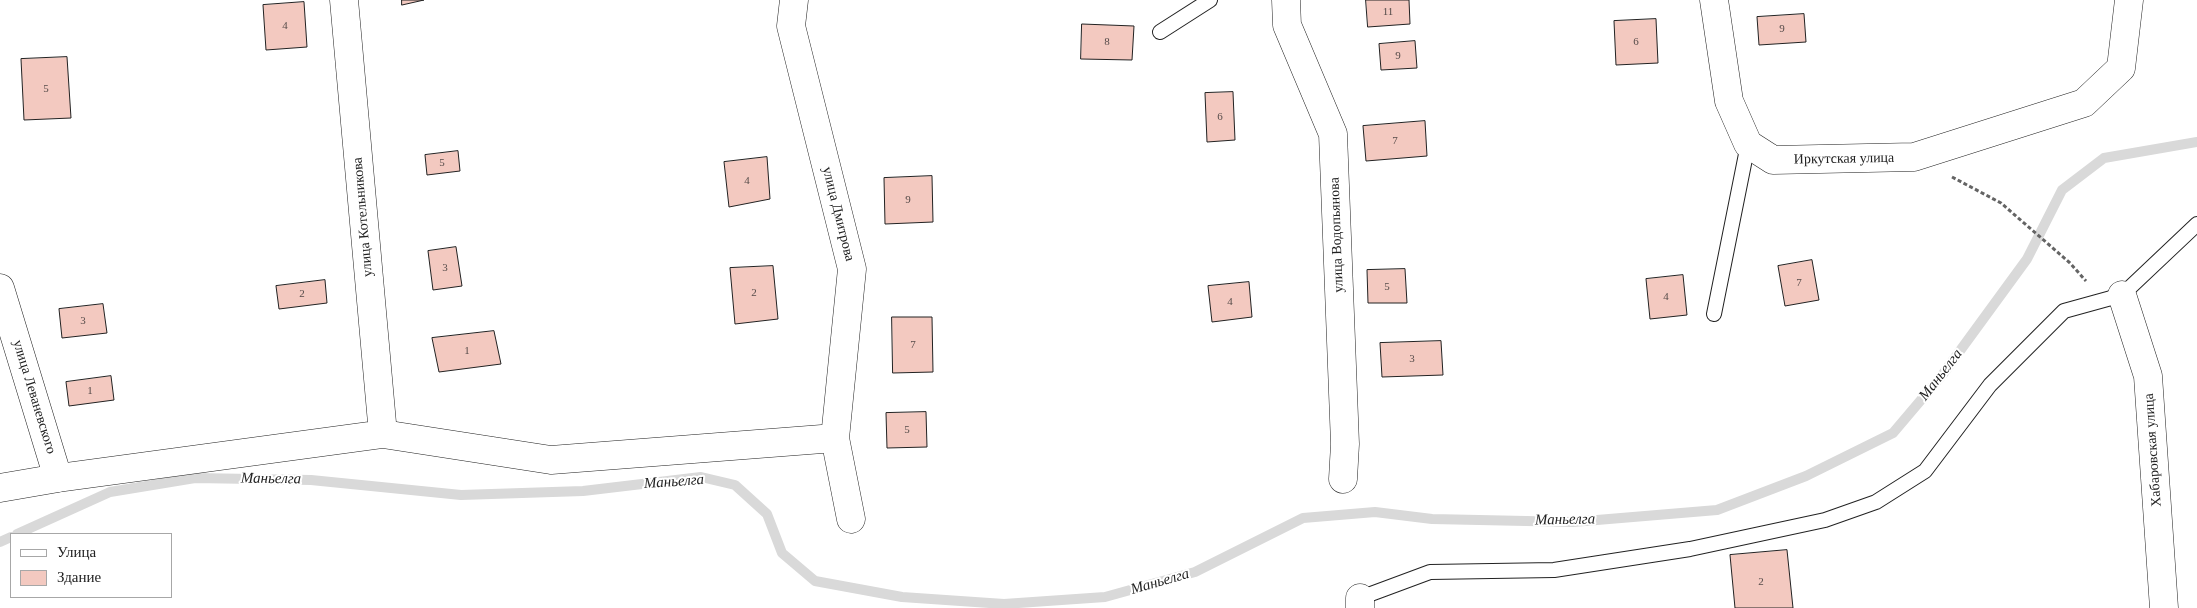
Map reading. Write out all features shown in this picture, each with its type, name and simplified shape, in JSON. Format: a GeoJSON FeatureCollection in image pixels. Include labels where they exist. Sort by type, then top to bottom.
{"type":"FeatureCollection","features":[{"type":"Feature","properties":{"kind":"street","name":"улица Котельникова"},"geometry":{"type":"LineString","coordinates":[[344,0],[383,434]]}},
{"type":"Feature","properties":{"kind":"street","name":"улица Дмитрова"},"geometry":{"type":"LineString","coordinates":[[794,0],[791,26],[852,269],[836,438],[851,519]]}},
{"type":"Feature","properties":{"kind":"street","name":"улица Водопьянова"},"geometry":{"type":"LineString","coordinates":[[1286,0],[1288,24],[1332,134],[1345,444],[1343,479]]}},
{"type":"Feature","properties":{"kind":"street"},"geometry":{"type":"LineString","coordinates":[[1714,0],[1729,101],[1748,144]]}},
{"type":"Feature","properties":{"kind":"street","name":"Иркутская улица"},"geometry":{"type":"LineString","coordinates":[[1748,144],[1772,160],[1914,157],[2084,103],[2122,68],[2129,0]]}},
{"type":"Feature","properties":{"kind":"street","name":"улица Леваневского"},"geometry":{"type":"LineString","coordinates":[[0,288],[58,478]]}},
{"type":"Feature","properties":{"kind":"street","name":"Хабаровская улица"},"geometry":{"type":"LineString","coordinates":[[2122,295],[2148,376],[2164,608]]}},
{"type":"Feature","properties":{"kind":"street"},"geometry":{"type":"LineString","coordinates":[[0,488],[58,478],[383,434],[551,460],[836,438]]}},
{"type":"Feature","properties":{"kind":"lane"},"geometry":{"type":"LineString","coordinates":[[1160,32],[1210,0]]}},
{"type":"Feature","properties":{"kind":"lane"},"geometry":{"type":"LineString","coordinates":[[1714,314],[1748,144]]}},
{"type":"Feature","properties":{"kind":"lane"},"geometry":{"type":"LineString","coordinates":[[1360,603],[1430,572],[1554,570],[1690,549],[1825,520],[1876,502],[1925,471],[1990,385],[2064,311],[2122,295],[2197,224]]}},
{"type":"Feature","properties":{"kind":"path"},"geometry":{"type":"LineString","coordinates":[[1914,157],[2001,203],[2070,262]]}},
{"type":"Feature","properties":{"kind":"building"},"geometry":{"type":"Polygon","coordinates":[[[402,0],[424,0],[402,5],[402,0]]]}},
{"type":"Feature","properties":{"kind":"building"},"geometry":{"type":"Polygon","coordinates":[[[1366,0],[1409,0],[1410,24],[1368,27],[1366,0]]]}},
{"type":"Feature","properties":{"kind":"building"},"geometry":{"type":"Polygon","coordinates":[[[304,2],[307,47],[266,50],[263,5],[304,2]]]}},
{"type":"Feature","properties":{"kind":"building"},"geometry":{"type":"Polygon","coordinates":[[[1804,14],[1806,42],[1759,45],[1757,17],[1804,14]]]}},
{"type":"Feature","properties":{"kind":"building"},"geometry":{"type":"Polygon","coordinates":[[[1656,19],[1658,63],[1616,65],[1614,21],[1656,19]]]}},
{"type":"Feature","properties":{"kind":"building"},"geometry":{"type":"Polygon","coordinates":[[[1082,24],[1134,26],[1132,60],[1081,59],[1082,24]]]}},
{"type":"Feature","properties":{"kind":"building"},"geometry":{"type":"Polygon","coordinates":[[[1415,41],[1417,68],[1381,70],[1379,44],[1415,41]]]}},
{"type":"Feature","properties":{"kind":"building"},"geometry":{"type":"Polygon","coordinates":[[[67,57],[71,118],[24,120],[21,59],[67,57]]]}},
{"type":"Feature","properties":{"kind":"building"},"geometry":{"type":"Polygon","coordinates":[[[1233,92],[1235,140],[1207,142],[1205,93],[1233,92]]]}},
{"type":"Feature","properties":{"kind":"building"},"geometry":{"type":"Polygon","coordinates":[[[1425,121],[1427,156],[1366,161],[1363,126],[1425,121]]]}},
{"type":"Feature","properties":{"kind":"building"},"geometry":{"type":"Polygon","coordinates":[[[458,151],[460,171],[427,175],[425,155],[458,151]]]}},
{"type":"Feature","properties":{"kind":"building"},"geometry":{"type":"Polygon","coordinates":[[[767,157],[770,199],[729,207],[724,162],[767,157]]]}},
{"type":"Feature","properties":{"kind":"building"},"geometry":{"type":"Polygon","coordinates":[[[932,176],[933,222],[885,224],[884,178],[932,176]]]}},
{"type":"Feature","properties":{"kind":"building"},"geometry":{"type":"Polygon","coordinates":[[[456,247],[462,286],[433,290],[428,251],[456,247]]]}},
{"type":"Feature","properties":{"kind":"building"},"geometry":{"type":"Polygon","coordinates":[[[1812,260],[1819,300],[1785,306],[1778,266],[1812,260]]]}},
{"type":"Feature","properties":{"kind":"building"},"geometry":{"type":"Polygon","coordinates":[[[773,266],[778,319],[735,324],[730,268],[773,266]]]}},
{"type":"Feature","properties":{"kind":"building"},"geometry":{"type":"Polygon","coordinates":[[[1405,269],[1407,303],[1368,303],[1367,270],[1405,269]]]}},
{"type":"Feature","properties":{"kind":"building"},"geometry":{"type":"Polygon","coordinates":[[[1683,275],[1687,315],[1650,319],[1646,279],[1683,275]]]}},
{"type":"Feature","properties":{"kind":"building"},"geometry":{"type":"Polygon","coordinates":[[[325,280],[327,303],[279,309],[276,286],[325,280]]]}},
{"type":"Feature","properties":{"kind":"building"},"geometry":{"type":"Polygon","coordinates":[[[1249,282],[1252,317],[1212,322],[1208,286],[1249,282]]]}},
{"type":"Feature","properties":{"kind":"building"},"geometry":{"type":"Polygon","coordinates":[[[103,304],[107,333],[62,338],[59,309],[103,304]]]}},
{"type":"Feature","properties":{"kind":"building"},"geometry":{"type":"Polygon","coordinates":[[[892,317],[932,317],[933,372],[893,373],[892,317]]]}},
{"type":"Feature","properties":{"kind":"building"},"geometry":{"type":"Polygon","coordinates":[[[494,331],[501,364],[439,372],[432,338],[494,331]]]}},
{"type":"Feature","properties":{"kind":"building"},"geometry":{"type":"Polygon","coordinates":[[[1441,341],[1443,375],[1382,377],[1380,343],[1441,341]]]}},
{"type":"Feature","properties":{"kind":"building"},"geometry":{"type":"Polygon","coordinates":[[[111,376],[114,400],[69,406],[66,382],[111,376]]]}},
{"type":"Feature","properties":{"kind":"building"},"geometry":{"type":"Polygon","coordinates":[[[926,412],[927,447],[887,448],[886,413],[926,412]]]}},
{"type":"Feature","properties":{"kind":"building"},"geometry":{"type":"Polygon","coordinates":[[[1787,550],[1793,608],[1735,608],[1730,555],[1787,550]]]}},
{"type":"Feature","properties":{"kind":"waterway","name":"Маньелга"},"geometry":{"type":"LineString","coordinates":[[19,533],[110,492],[195,478],[311,480],[461,495],[583,491],[701,477],[735,485],[767,514],[782,553],[815,581],[902,597],[1004,604],[1105,597],[1195,572],[1303,518],[1375,512],[1432,519],[1573,522],[1717,510],[1806,476],[1893,433],[1943,374],[2027,259],[2062,190],[2104,158],[2197,142]]}},
{"type":"Feature","properties":{"kind":"waterway","name":"Маньелга"},"geometry":{"type":"LineString","coordinates":[[0,542],[10,537]]}}]}
